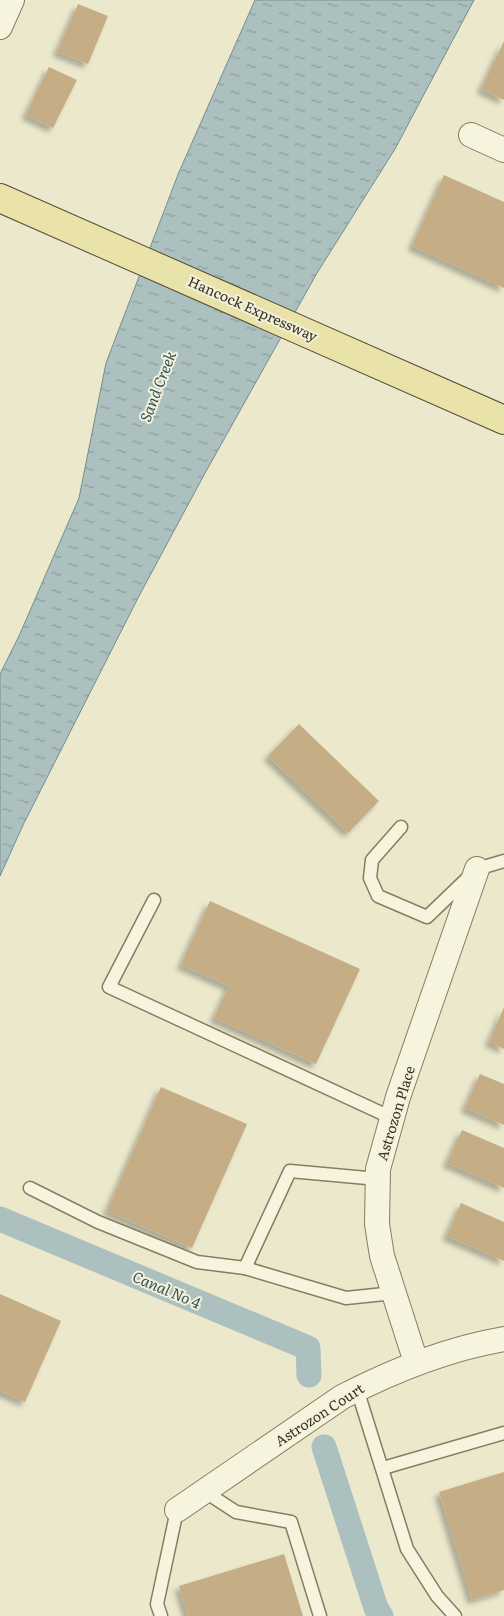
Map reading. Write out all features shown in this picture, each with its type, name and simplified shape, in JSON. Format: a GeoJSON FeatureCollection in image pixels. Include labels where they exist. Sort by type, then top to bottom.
{"type":"FeatureCollection","features":[{"type":"Feature","properties":{"kind":"main road","name":"Hancock Expressway"},"geometry":{"type":"LineString","coordinates":[[0,198],[331,342],[504,420]]}},
{"type":"Feature","properties":{"kind":"street"},"geometry":{"type":"LineString","coordinates":[[0,27],[12,0]]}},
{"type":"Feature","properties":{"kind":"street"},"geometry":{"type":"LineString","coordinates":[[471,135],[504,150]]}},
{"type":"Feature","properties":{"kind":"street","name":"Astrozon Place"},"geometry":{"type":"LineString","coordinates":[[416,1362],[382,1256],[377,1224],[378,1179],[392,1118],[477,869]]}},
{"type":"Feature","properties":{"kind":"street","name":"Astrozon Court"},"geometry":{"type":"LineString","coordinates":[[177,1510],[357,1389],[416,1362],[504,1339]]}},
{"type":"Feature","properties":{"kind":"lane"},"geometry":{"type":"LineString","coordinates":[[401,827],[372,860],[370,878],[378,896],[427,917],[477,869],[504,861]]}},
{"type":"Feature","properties":{"kind":"lane"},"geometry":{"type":"LineString","coordinates":[[154,900],[109,987],[392,1118]]}},
{"type":"Feature","properties":{"kind":"lane"},"geometry":{"type":"LineString","coordinates":[[245,1268],[290,1171],[378,1179]]}},
{"type":"Feature","properties":{"kind":"lane"},"geometry":{"type":"LineString","coordinates":[[30,1188],[98,1222],[197,1262],[245,1268],[346,1298],[394,1293]]}},
{"type":"Feature","properties":{"kind":"lane"},"geometry":{"type":"LineString","coordinates":[[357,1389],[407,1549],[437,1596],[455,1616]]}},
{"type":"Feature","properties":{"kind":"lane"},"geometry":{"type":"LineString","coordinates":[[383,1468],[504,1433]]}},
{"type":"Feature","properties":{"kind":"lane"},"geometry":{"type":"LineString","coordinates":[[204,1491],[236,1512],[291,1522],[320,1616]]}},
{"type":"Feature","properties":{"kind":"lane"},"geometry":{"type":"LineString","coordinates":[[160,1616],[157,1604],[177,1510]]}},
{"type":"Feature","properties":{"kind":"water","name":"Sand Creek"},"geometry":{"type":"Polygon","coordinates":[[[255,0],[474,0],[395,149],[317,273],[204,475],[139,596],[24,823],[0,876],[0,674],[19,636],[79,498],[106,363],[179,172],[255,0]]]}},
{"type":"Feature","properties":{"kind":"building"},"geometry":{"type":"Polygon","coordinates":[[[78,4],[108,16],[88,64],[57,52],[78,4]]]}},
{"type":"Feature","properties":{"kind":"building"},"geometry":{"type":"Polygon","coordinates":[[[504,41],[504,100],[481,89],[504,41]]]}},
{"type":"Feature","properties":{"kind":"building"},"geometry":{"type":"Polygon","coordinates":[[[49,67],[77,80],[53,128],[26,115],[49,67]]]}},
{"type":"Feature","properties":{"kind":"building"},"geometry":{"type":"Polygon","coordinates":[[[444,175],[504,202],[504,288],[412,246],[444,175]]]}},
{"type":"Feature","properties":{"kind":"building"},"geometry":{"type":"Polygon","coordinates":[[[299,724],[379,801],[348,833],[268,756],[299,724]]]}},
{"type":"Feature","properties":{"kind":"building"},"geometry":{"type":"Polygon","coordinates":[[[210,901],[360,969],[316,1064],[214,1018],[229,986],[181,965],[210,901]]]}},
{"type":"Feature","properties":{"kind":"building"},"geometry":{"type":"Polygon","coordinates":[[[504,1007],[504,1049],[489,1042],[504,1007]]]}},
{"type":"Feature","properties":{"kind":"building"},"geometry":{"type":"Polygon","coordinates":[[[480,1074],[504,1084],[504,1125],[465,1108],[480,1074]]]}},
{"type":"Feature","properties":{"kind":"building"},"geometry":{"type":"Polygon","coordinates":[[[161,1087],[247,1124],[192,1248],[107,1211],[161,1087]]]}},
{"type":"Feature","properties":{"kind":"building"},"geometry":{"type":"Polygon","coordinates":[[[462,1130],[504,1148],[504,1188],[447,1163],[462,1130]]]}},
{"type":"Feature","properties":{"kind":"building"},"geometry":{"type":"Polygon","coordinates":[[[461,1203],[504,1222],[504,1261],[447,1236],[461,1203]]]}},
{"type":"Feature","properties":{"kind":"building"},"geometry":{"type":"Polygon","coordinates":[[[0,1294],[61,1321],[25,1402],[0,1391],[0,1294]]]}},
{"type":"Feature","properties":{"kind":"building"},"geometry":{"type":"Polygon","coordinates":[[[504,1472],[504,1590],[472,1600],[439,1492],[504,1472]]]}},
{"type":"Feature","properties":{"kind":"building"},"geometry":{"type":"Polygon","coordinates":[[[284,1554],[303,1616],[188,1616],[179,1586],[284,1554]]]}},
{"type":"Feature","properties":{"kind":"waterway","name":"Canal No 4"},"geometry":{"type":"LineString","coordinates":[[0,1219],[308,1348],[309,1375]]}},
{"type":"Feature","properties":{"kind":"waterway","name":"Canal No 4"},"geometry":{"type":"LineString","coordinates":[[324,1447],[376,1608],[381,1616]]}}]}
